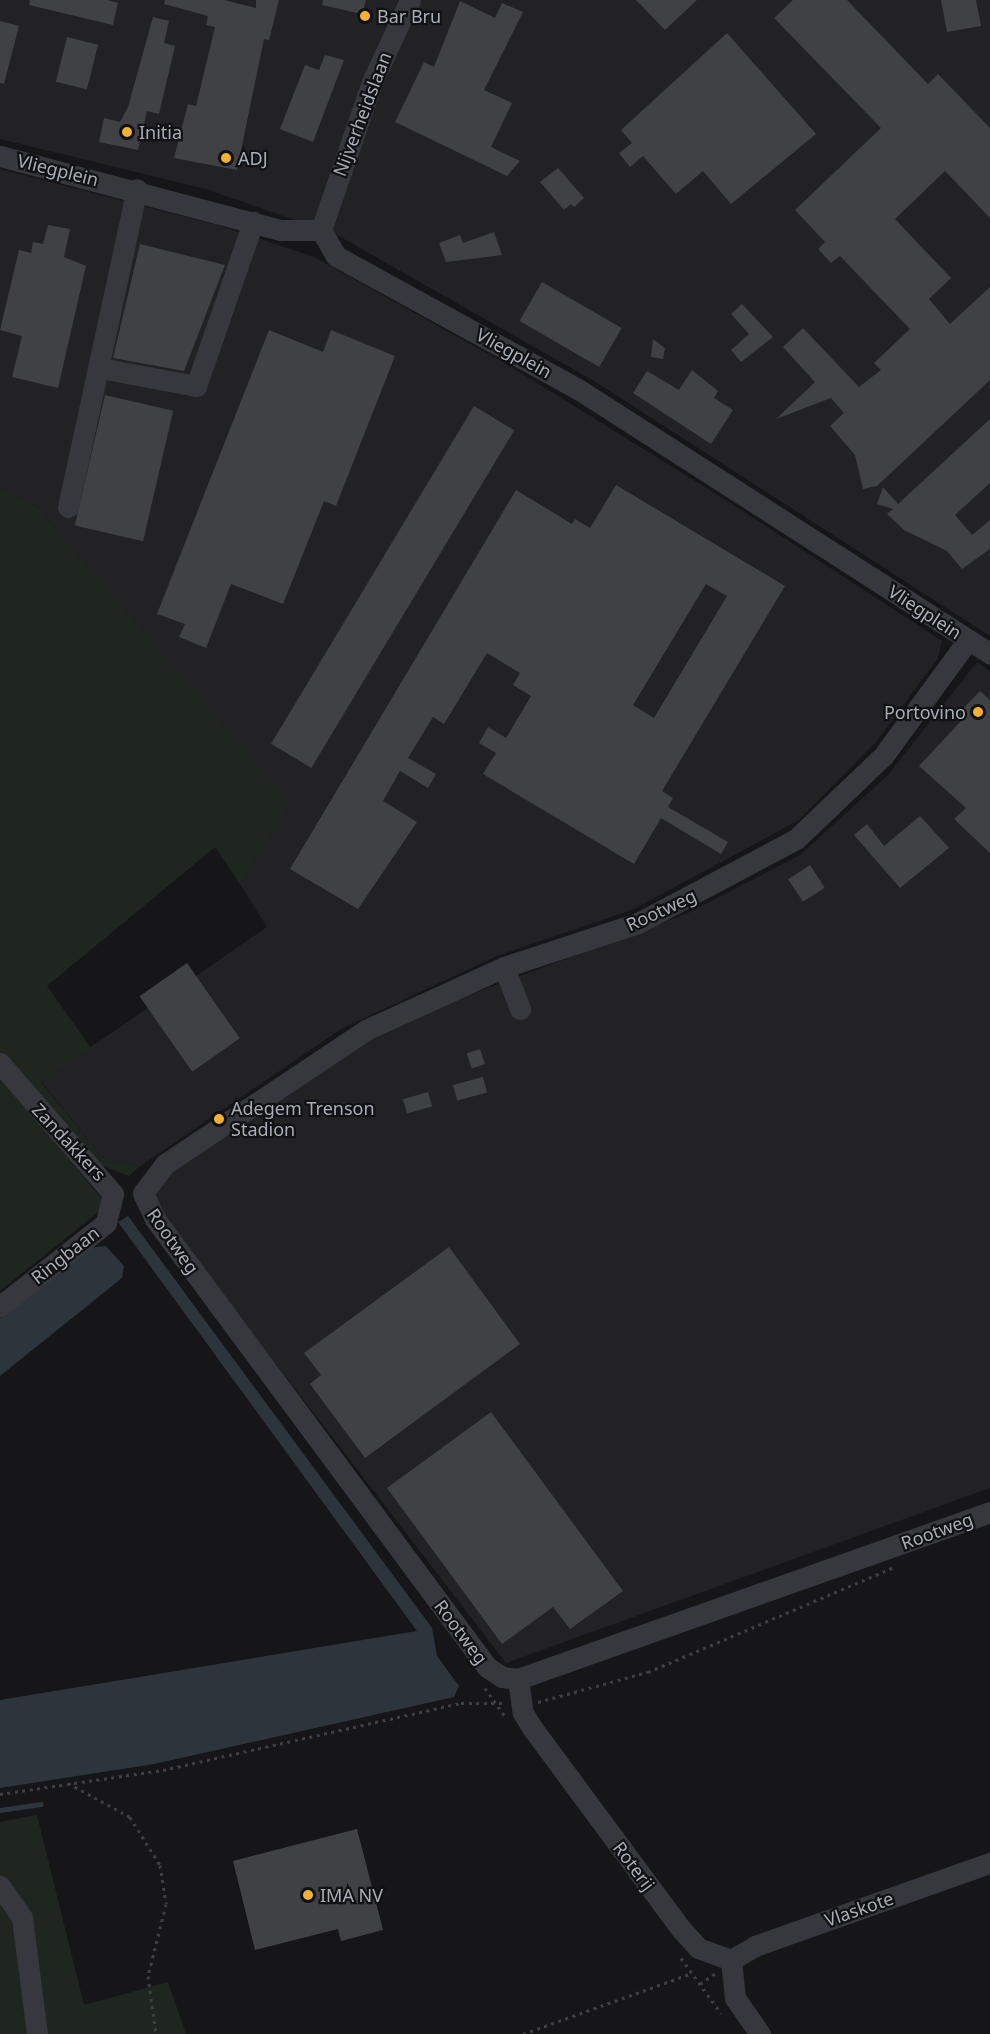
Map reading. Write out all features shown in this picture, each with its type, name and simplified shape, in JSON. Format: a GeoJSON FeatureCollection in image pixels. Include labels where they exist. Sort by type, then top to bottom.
{"type":"FeatureCollection","features":[{"type":"Feature","properties":{"kind":"street","name":"Nijverheidslaan"},"geometry":{"type":"LineString","coordinates":[[321,230],[372,82],[410,0]]}},
{"type":"Feature","properties":{"kind":"street","name":"Vliegplein"},"geometry":{"type":"LineString","coordinates":[[0,156],[138,189],[281,230],[321,230],[336,256],[578,389],[990,654]]}},
{"type":"Feature","properties":{"kind":"street"},"geometry":{"type":"LineString","coordinates":[[68,507],[100,368],[106,316],[138,189]]}},
{"type":"Feature","properties":{"kind":"street"},"geometry":{"type":"LineString","coordinates":[[100,368],[196,386],[253,222]]}},
{"type":"Feature","properties":{"kind":"street","name":"Rootweg"},"geometry":{"type":"LineString","coordinates":[[968,640],[883,756],[796,839],[638,923],[504,967],[366,1030],[282,1082],[165,1164],[143,1193],[155,1219],[487,1667],[518,1680],[990,1512]]}},
{"type":"Feature","properties":{"kind":"street"},"geometry":{"type":"LineString","coordinates":[[504,967],[520,1009]]}},
{"type":"Feature","properties":{"kind":"street","name":"Zandakkers"},"geometry":{"type":"LineString","coordinates":[[0,1063],[113,1194]]}},
{"type":"Feature","properties":{"kind":"street","name":"Ringbaan"},"geometry":{"type":"LineString","coordinates":[[0,1306],[106,1223],[113,1194]]}},
{"type":"Feature","properties":{"kind":"street","name":"Roterij"},"geometry":{"type":"LineString","coordinates":[[518,1680],[523,1713],[533,1729],[682,1930],[698,1948],[731,1960]]}},
{"type":"Feature","properties":{"kind":"street","name":"Vlaskote"},"geometry":{"type":"LineString","coordinates":[[731,1960],[755,1946],[990,1863]]}},
{"type":"Feature","properties":{"kind":"street"},"geometry":{"type":"LineString","coordinates":[[0,1886],[22,1918],[37,2034]]}},
{"type":"Feature","properties":{"kind":"street"},"geometry":{"type":"LineString","coordinates":[[731,1960],[735,1998],[760,2034]]}},
{"type":"Feature","properties":{"kind":"path"},"geometry":{"type":"LineString","coordinates":[[68,1783],[130,1816],[160,1865],[166,1904],[148,1976],[156,2034]]}},
{"type":"Feature","properties":{"kind":"path"},"geometry":{"type":"LineString","coordinates":[[523,2034],[692,1973]]}},
{"type":"Feature","properties":{"kind":"shaded area"},"geometry":{"type":"Polygon","coordinates":[[[0,0],[990,0],[990,636],[594,381],[337,235],[206,189],[0,139],[0,0]]]}},
{"type":"Feature","properties":{"kind":"shaded area"},"geometry":{"type":"Polygon","coordinates":[[[0,169],[221,226],[314,257],[503,362],[729,502],[942,641],[938,658],[876,742],[799,820],[634,909],[497,956],[341,1029],[139,1167],[101,1156],[41,1081],[148,1008],[140,997],[187,963],[196,976],[267,927],[240,884],[289,803],[36,506],[0,488],[0,169]]]}},
{"type":"Feature","properties":{"kind":"shaded area"},"geometry":{"type":"Polygon","coordinates":[[[0,488],[36,506],[290,803],[240,884],[215,847],[47,986],[91,1048],[41,1082],[101,1156],[139,1167],[129,1176],[97,1164],[0,1056],[0,488]]]}},
{"type":"Feature","properties":{"kind":"shaded area"},"geometry":{"type":"Polygon","coordinates":[[[977,662],[990,671],[990,1488],[506,1663],[153,1204],[156,1181],[305,1074],[416,1015],[686,914],[800,855],[888,775],[977,662]]]}},
{"type":"Feature","properties":{"kind":"shaded area"},"geometry":{"type":"Polygon","coordinates":[[[0,1077],[107,1205],[0,1291],[0,1077]]]}},
{"type":"Feature","properties":{"kind":"shaded area"},"geometry":{"type":"Polygon","coordinates":[[[128,1216],[432,1628],[437,1656],[459,1686],[454,1697],[154,1764],[0,1788],[0,1700],[417,1631],[118,1222],[128,1216]]]}},
{"type":"Feature","properties":{"kind":"shaded area"},"geometry":{"type":"Polygon","coordinates":[[[106,1246],[124,1266],[122,1278],[0,1376],[0,1318],[86,1248],[106,1246]]]}},
{"type":"Feature","properties":{"kind":"shaded area"},"geometry":{"type":"Polygon","coordinates":[[[37,1815],[84,2005],[168,1982],[186,2034],[0,2034],[0,1822],[37,1815]]]}},
{"type":"Feature","properties":{"kind":"building"},"geometry":{"type":"Polygon","coordinates":[[[30,0],[107,0],[118,3],[113,25],[29,5],[30,0]]]}},
{"type":"Feature","properties":{"kind":"building"},"geometry":{"type":"Polygon","coordinates":[[[165,0],[224,0],[256,8],[256,0],[279,0],[269,40],[264,39],[237,170],[174,158],[188,104],[196,106],[215,27],[206,25],[208,16],[164,4],[165,0]]]}},
{"type":"Feature","properties":{"kind":"building"},"geometry":{"type":"Polygon","coordinates":[[[323,0],[366,0],[362,14],[322,5],[323,0]]]}},
{"type":"Feature","properties":{"kind":"building"},"geometry":{"type":"Polygon","coordinates":[[[636,0],[697,0],[665,30],[636,0]]]}},
{"type":"Feature","properties":{"kind":"building"},"geometry":{"type":"Polygon","coordinates":[[[793,0],[847,0],[928,84],[938,74],[990,128],[990,218],[945,171],[895,219],[951,278],[929,299],[950,324],[990,287],[990,380],[877,486],[863,489],[855,455],[830,426],[844,413],[831,398],[776,419],[815,382],[783,347],[803,328],[859,387],[881,370],[874,363],[910,329],[840,256],[831,263],[818,249],[825,242],[795,210],[881,128],[774,18],[793,0]]]}},
{"type":"Feature","properties":{"kind":"building"},"geometry":{"type":"Polygon","coordinates":[[[941,0],[976,0],[981,26],[947,32],[941,0]]]}},
{"type":"Feature","properties":{"kind":"building"},"geometry":{"type":"Polygon","coordinates":[[[460,1],[495,18],[502,3],[523,12],[484,90],[512,103],[491,147],[520,161],[507,176],[395,122],[424,62],[434,67],[460,1]]]}},
{"type":"Feature","properties":{"kind":"building"},"geometry":{"type":"Polygon","coordinates":[[[153,17],[169,21],[164,43],[175,46],[159,114],[147,111],[138,150],[99,142],[104,118],[120,122],[128,107],[153,17]]]}},
{"type":"Feature","properties":{"kind":"building"},"geometry":{"type":"Polygon","coordinates":[[[0,21],[19,26],[4,84],[0,83],[0,21]]]}},
{"type":"Feature","properties":{"kind":"building"},"geometry":{"type":"Polygon","coordinates":[[[727,33],[816,134],[731,204],[703,171],[676,194],[643,156],[630,167],[619,153],[632,143],[621,130],[727,33]]]}},
{"type":"Feature","properties":{"kind":"building"},"geometry":{"type":"Polygon","coordinates":[[[67,37],[98,45],[87,89],[56,82],[67,37]]]}},
{"type":"Feature","properties":{"kind":"building"},"geometry":{"type":"Polygon","coordinates":[[[325,55],[344,60],[313,142],[280,129],[305,65],[319,70],[325,55]]]}},
{"type":"Feature","properties":{"kind":"building"},"geometry":{"type":"Polygon","coordinates":[[[558,168],[584,198],[574,207],[571,204],[564,210],[540,182],[558,168]]]}},
{"type":"Feature","properties":{"kind":"building"},"geometry":{"type":"Polygon","coordinates":[[[48,225],[70,229],[64,257],[86,266],[58,388],[12,377],[22,336],[0,330],[19,250],[31,253],[33,242],[43,244],[48,225]]]}},
{"type":"Feature","properties":{"kind":"building"},"geometry":{"type":"Polygon","coordinates":[[[494,232],[502,255],[446,262],[439,243],[460,235],[463,243],[494,232]]]}},
{"type":"Feature","properties":{"kind":"building"},"geometry":{"type":"Polygon","coordinates":[[[140,244],[225,265],[184,371],[113,358],[140,244]]]}},
{"type":"Feature","properties":{"kind":"building"},"geometry":{"type":"Polygon","coordinates":[[[542,282],[622,328],[599,367],[520,321],[542,282]]]}},
{"type":"Feature","properties":{"kind":"building"},"geometry":{"type":"Polygon","coordinates":[[[742,304],[773,337],[741,362],[731,350],[749,334],[731,314],[742,304]]]}},
{"type":"Feature","properties":{"kind":"building"},"geometry":{"type":"Polygon","coordinates":[[[269,330],[323,352],[331,330],[395,356],[336,506],[324,501],[283,604],[231,584],[206,648],[179,637],[185,624],[157,614],[269,330]]]}},
{"type":"Feature","properties":{"kind":"building"},"geometry":{"type":"Polygon","coordinates":[[[653,339],[665,348],[663,359],[651,357],[653,339]]]}},
{"type":"Feature","properties":{"kind":"building"},"geometry":{"type":"Polygon","coordinates":[[[692,370],[718,391],[714,398],[733,410],[711,444],[633,393],[647,371],[679,390],[692,370]]]}},
{"type":"Feature","properties":{"kind":"building"},"geometry":{"type":"Polygon","coordinates":[[[105,395],[173,411],[143,541],[75,526],[105,395]]]}},
{"type":"Feature","properties":{"kind":"building"},"geometry":{"type":"Polygon","coordinates":[[[474,406],[514,430],[311,768],[271,744],[474,406]]]}},
{"type":"Feature","properties":{"kind":"building"},"geometry":{"type":"Polygon","coordinates":[[[990,419],[990,483],[955,515],[972,535],[990,520],[990,549],[962,569],[947,551],[904,530],[887,514],[893,509],[877,504],[883,487],[898,504],[990,419]]]}},
{"type":"Feature","properties":{"kind":"building"},"geometry":{"type":"Polygon","coordinates":[[[616,485],[785,586],[662,791],[673,798],[668,807],[728,842],[721,854],[661,818],[634,864],[483,774],[496,753],[479,743],[488,727],[506,738],[531,696],[513,685],[520,673],[487,653],[444,724],[433,717],[408,758],[436,774],[428,788],[400,771],[383,801],[417,822],[358,909],[290,869],[516,490],[572,524],[575,519],[590,528],[616,485]],[[706,584],[633,705],[654,718],[727,596],[706,584]]]}},
{"type":"Feature","properties":{"kind":"building"},"geometry":{"type":"Polygon","coordinates":[[[980,691],[990,700],[990,853],[954,819],[966,808],[919,766],[961,721],[956,716],[980,691]]]}},
{"type":"Feature","properties":{"kind":"building"},"geometry":{"type":"Polygon","coordinates":[[[920,816],[949,848],[900,888],[854,835],[867,824],[884,846],[920,816]]]}},
{"type":"Feature","properties":{"kind":"building"},"geometry":{"type":"Polygon","coordinates":[[[810,865],[825,888],[803,902],[788,879],[810,865]]]}},
{"type":"Feature","properties":{"kind":"building"},"geometry":{"type":"Polygon","coordinates":[[[187,963],[240,1038],[192,1072],[139,996],[187,963]]]}},
{"type":"Feature","properties":{"kind":"building"},"geometry":{"type":"Polygon","coordinates":[[[480,1049],[485,1064],[472,1069],[467,1053],[480,1049]]]}},
{"type":"Feature","properties":{"kind":"building"},"geometry":{"type":"Polygon","coordinates":[[[483,1077],[487,1092],[457,1100],[453,1085],[483,1077]]]}},
{"type":"Feature","properties":{"kind":"building"},"geometry":{"type":"Polygon","coordinates":[[[428,1092],[432,1106],[407,1114],[403,1099],[428,1092]]]}},
{"type":"Feature","properties":{"kind":"building"},"geometry":{"type":"Polygon","coordinates":[[[449,1247],[520,1344],[365,1458],[310,1384],[321,1375],[304,1353],[449,1247]]]}},
{"type":"Feature","properties":{"kind":"building"},"geometry":{"type":"Polygon","coordinates":[[[491,1412],[623,1591],[570,1629],[553,1607],[502,1644],[387,1488],[491,1412]]]}},
{"type":"Feature","properties":{"kind":"building","name":"IMA NV"},"geometry":{"type":"Polygon","coordinates":[[[357,1829],[383,1930],[341,1941],[338,1929],[255,1950],[233,1861],[357,1829]]]}},
{"type":"Feature","properties":{"kind":"waterway"},"geometry":{"type":"LineString","coordinates":[[0,1810],[41,1804]]}},
{"type":"Feature","properties":{"kind":"place","name":"Bar Bru"},"geometry":{"type":"Point","coordinates":[365,16]}},
{"type":"Feature","properties":{"kind":"place","name":"Initia"},"geometry":{"type":"Point","coordinates":[127,132]}},
{"type":"Feature","properties":{"kind":"place","name":"ADJ"},"geometry":{"type":"Point","coordinates":[226,158]}},
{"type":"Feature","properties":{"kind":"place","name":"Portovino"},"geometry":{"type":"Point","coordinates":[978,712]}},
{"type":"Feature","properties":{"kind":"place","name":"Adegem Trenson Stadion"},"geometry":{"type":"Point","coordinates":[219,1119]}},
{"type":"Feature","properties":{"kind":"place","name":"IMA NV"},"geometry":{"type":"Point","coordinates":[308,1895]}}]}
